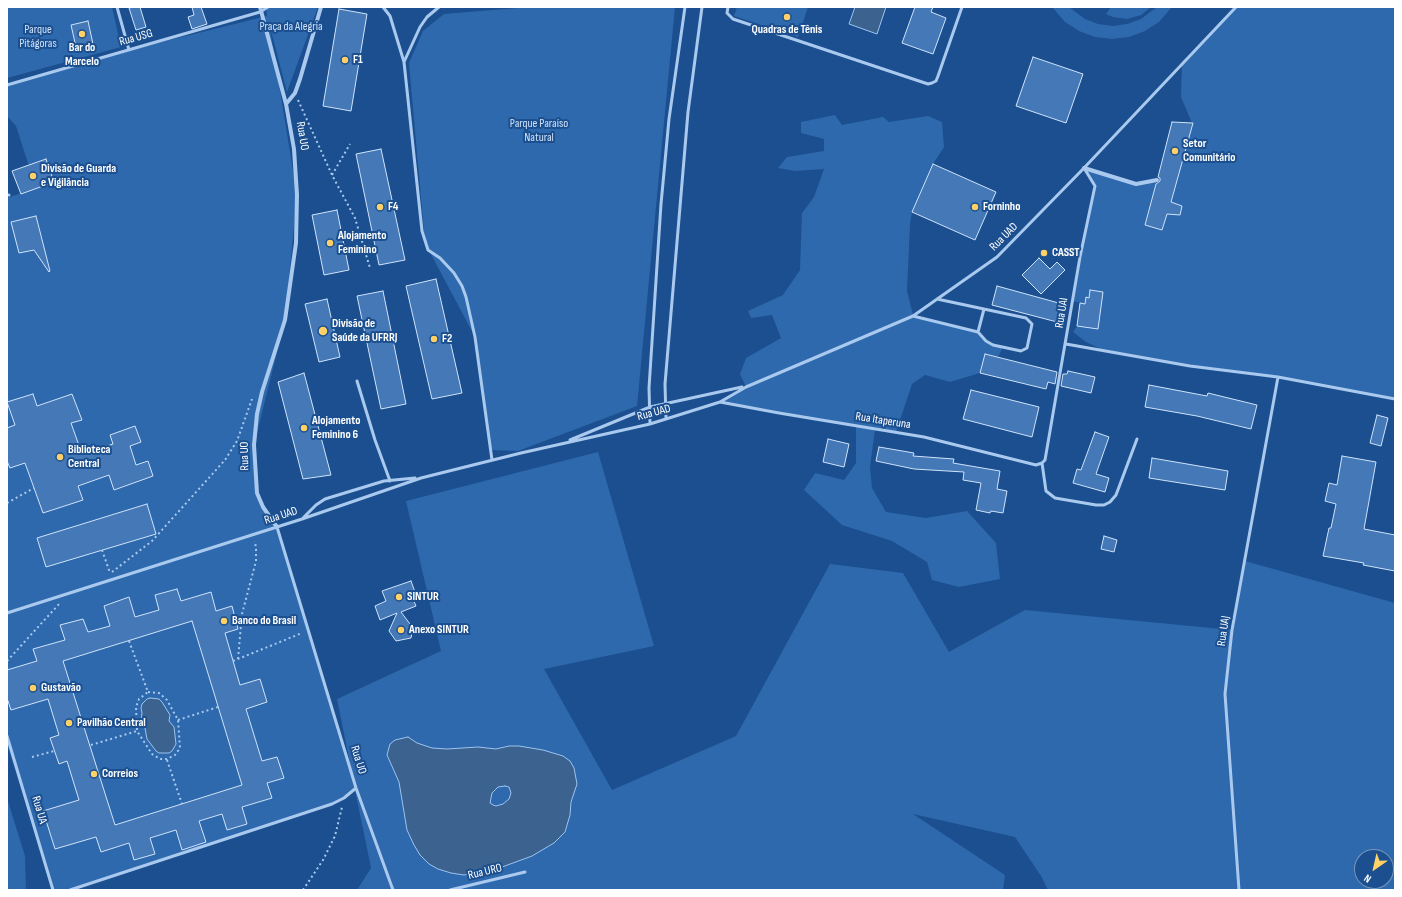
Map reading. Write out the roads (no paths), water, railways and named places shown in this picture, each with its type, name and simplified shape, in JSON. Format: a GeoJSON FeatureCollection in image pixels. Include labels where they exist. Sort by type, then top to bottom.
{"type":"FeatureCollection","features":[{"type":"Feature","properties":{"kind":"street"},"geometry":{"type":"LineString","coordinates":[[286,104],[295,93],[321,7]]}},
{"type":"Feature","properties":{"kind":"street","name":"Rua UO"},"geometry":{"type":"LineString","coordinates":[[260,9],[286,104],[296,165],[296,243],[285,320],[262,392],[255,431],[254,452],[257,493],[263,507],[277,527]]}},
{"type":"Feature","properties":{"kind":"street"},"geometry":{"type":"LineString","coordinates":[[1084,168],[1136,184],[1157,180]]}},
{"type":"Feature","properties":{"kind":"lane"},"geometry":{"type":"LineString","coordinates":[[117,7],[129,50]]}},
{"type":"Feature","properties":{"kind":"lane","name":"Rua USG"},"geometry":{"type":"LineString","coordinates":[[7,85],[129,50],[268,7]]}},
{"type":"Feature","properties":{"kind":"lane"},"geometry":{"type":"LineString","coordinates":[[383,7],[390,16],[404,62],[422,231],[428,250],[440,258],[454,273],[462,286],[466,297],[475,337],[492,460]]}},
{"type":"Feature","properties":{"kind":"lane"},"geometry":{"type":"LineString","coordinates":[[404,62],[420,27],[427,17],[439,7]]}},
{"type":"Feature","properties":{"kind":"lane"},"geometry":{"type":"LineString","coordinates":[[650,424],[649,388],[661,204],[668,127],[684,7]]}},
{"type":"Feature","properties":{"kind":"lane"},"geometry":{"type":"LineString","coordinates":[[666,419],[665,384],[688,112],[702,7]]}},
{"type":"Feature","properties":{"kind":"lane"},"geometry":{"type":"LineString","coordinates":[[728,7],[727,13],[733,19],[928,84],[932,83],[938,76],[962,7]]}},
{"type":"Feature","properties":{"kind":"lane","name":"Rua UAD"},"geometry":{"type":"LineString","coordinates":[[7,613],[302,519],[421,478],[562,443],[650,424],[720,402],[746,387],[913,316],[997,257],[1084,168],[1236,7]]}},
{"type":"Feature","properties":{"kind":"lane","name":"Rua UAI"},"geometry":{"type":"LineString","coordinates":[[1042,463],[1045,460],[1080,256],[1095,186],[1084,168]]}},
{"type":"Feature","properties":{"kind":"lane"},"geometry":{"type":"LineString","coordinates":[[913,316],[978,332],[986,341],[993,345],[1021,351],[1027,348],[1032,324],[1026,318],[938,299]]}},
{"type":"Feature","properties":{"kind":"lane"},"geometry":{"type":"LineString","coordinates":[[978,332],[984,309]]}},
{"type":"Feature","properties":{"kind":"lane"},"geometry":{"type":"LineString","coordinates":[[1066,344],[1190,366],[1278,378],[1395,399]]}},
{"type":"Feature","properties":{"kind":"lane","name":"Rua UAJ"},"geometry":{"type":"LineString","coordinates":[[1239,890],[1225,694],[1232,630],[1278,378]]}},
{"type":"Feature","properties":{"kind":"lane"},"geometry":{"type":"LineString","coordinates":[[357,381],[375,440],[390,481]]}},
{"type":"Feature","properties":{"kind":"lane","name":"Rua UAD"},"geometry":{"type":"LineString","coordinates":[[562,443],[650,407],[746,387]]}},
{"type":"Feature","properties":{"kind":"lane","name":"Rua Itaperuna"},"geometry":{"type":"LineString","coordinates":[[720,402],[924,437],[1036,465],[1042,463]]}},
{"type":"Feature","properties":{"kind":"lane"},"geometry":{"type":"LineString","coordinates":[[1042,463],[1046,491],[1055,498],[1104,505],[1110,502],[1116,495],[1136,439]]}},
{"type":"Feature","properties":{"kind":"lane"},"geometry":{"type":"LineString","coordinates":[[302,519],[316,505],[325,500],[367,486],[390,481],[421,478]]}},
{"type":"Feature","properties":{"kind":"lane","name":"Rua UO"},"geometry":{"type":"LineString","coordinates":[[277,527],[356,788],[393,890]]}},
{"type":"Feature","properties":{"kind":"lane","name":"Rua UA"},"geometry":{"type":"LineString","coordinates":[[7,736],[53,890]]}},
{"type":"Feature","properties":{"kind":"lane"},"geometry":{"type":"LineString","coordinates":[[70,890],[332,804],[344,798],[356,788]]}},
{"type":"Feature","properties":{"kind":"lane","name":"Rua URO"},"geometry":{"type":"LineString","coordinates":[[450,890],[525,872]]}},
{"type":"Feature","properties":{"kind":"place","name":"Quadras de Tênis"},"geometry":{"type":"Point","coordinates":[787,17]}},
{"type":"Feature","properties":{"kind":"place","name":"Bar do Marcelo"},"geometry":{"type":"Point","coordinates":[82,34]}},
{"type":"Feature","properties":{"kind":"place","name":"F1"},"geometry":{"type":"Point","coordinates":[345,60]}},
{"type":"Feature","properties":{"kind":"place","name":"Setor Comunitário"},"geometry":{"type":"Point","coordinates":[1175,151]}},
{"type":"Feature","properties":{"kind":"place","name":"Divisão de Guarda e Vigilância"},"geometry":{"type":"Point","coordinates":[33,176]}},
{"type":"Feature","properties":{"kind":"place","name":"F4"},"geometry":{"type":"Point","coordinates":[380,207]}},
{"type":"Feature","properties":{"kind":"place","name":"Forninho"},"geometry":{"type":"Point","coordinates":[975,207]}},
{"type":"Feature","properties":{"kind":"place","name":"Alojamento Feminino"},"geometry":{"type":"Point","coordinates":[330,243]}},
{"type":"Feature","properties":{"kind":"place","name":"CASST"},"geometry":{"type":"Point","coordinates":[1044,253]}},
{"type":"Feature","properties":{"kind":"place","name":"Divisão de Saúde da UFRRJ"},"geometry":{"type":"Point","coordinates":[323,331]}},
{"type":"Feature","properties":{"kind":"place","name":"F2"},"geometry":{"type":"Point","coordinates":[434,339]}},
{"type":"Feature","properties":{"kind":"place","name":"Alojamento Feminino 6"},"geometry":{"type":"Point","coordinates":[304,428]}},
{"type":"Feature","properties":{"kind":"place","name":"Biblioteca Central"},"geometry":{"type":"Point","coordinates":[60,457]}},
{"type":"Feature","properties":{"kind":"place","name":"SINTUR"},"geometry":{"type":"Point","coordinates":[399,597]}},
{"type":"Feature","properties":{"kind":"place","name":"Banco do Brasil"},"geometry":{"type":"Point","coordinates":[224,621]}},
{"type":"Feature","properties":{"kind":"place","name":"Anexo SINTUR"},"geometry":{"type":"Point","coordinates":[401,630]}},
{"type":"Feature","properties":{"kind":"place","name":"Gustavão"},"geometry":{"type":"Point","coordinates":[33,688]}},
{"type":"Feature","properties":{"kind":"place","name":"Pavilhão Central"},"geometry":{"type":"Point","coordinates":[69,723]}},
{"type":"Feature","properties":{"kind":"place","name":"Correios"},"geometry":{"type":"Point","coordinates":[94,774]}},
{"type":"Feature","properties":{"kind":"park label","name":"Praça da Alegria"},"geometry":{"type":"Point","coordinates":[291,27]}},
{"type":"Feature","properties":{"kind":"park label","name":"Parque Pitágoras"},"geometry":{"type":"Point","coordinates":[38,37]}},
{"type":"Feature","properties":{"kind":"park label","name":"Parque Paraíso Natural"},"geometry":{"type":"Point","coordinates":[539,131]}}]}
